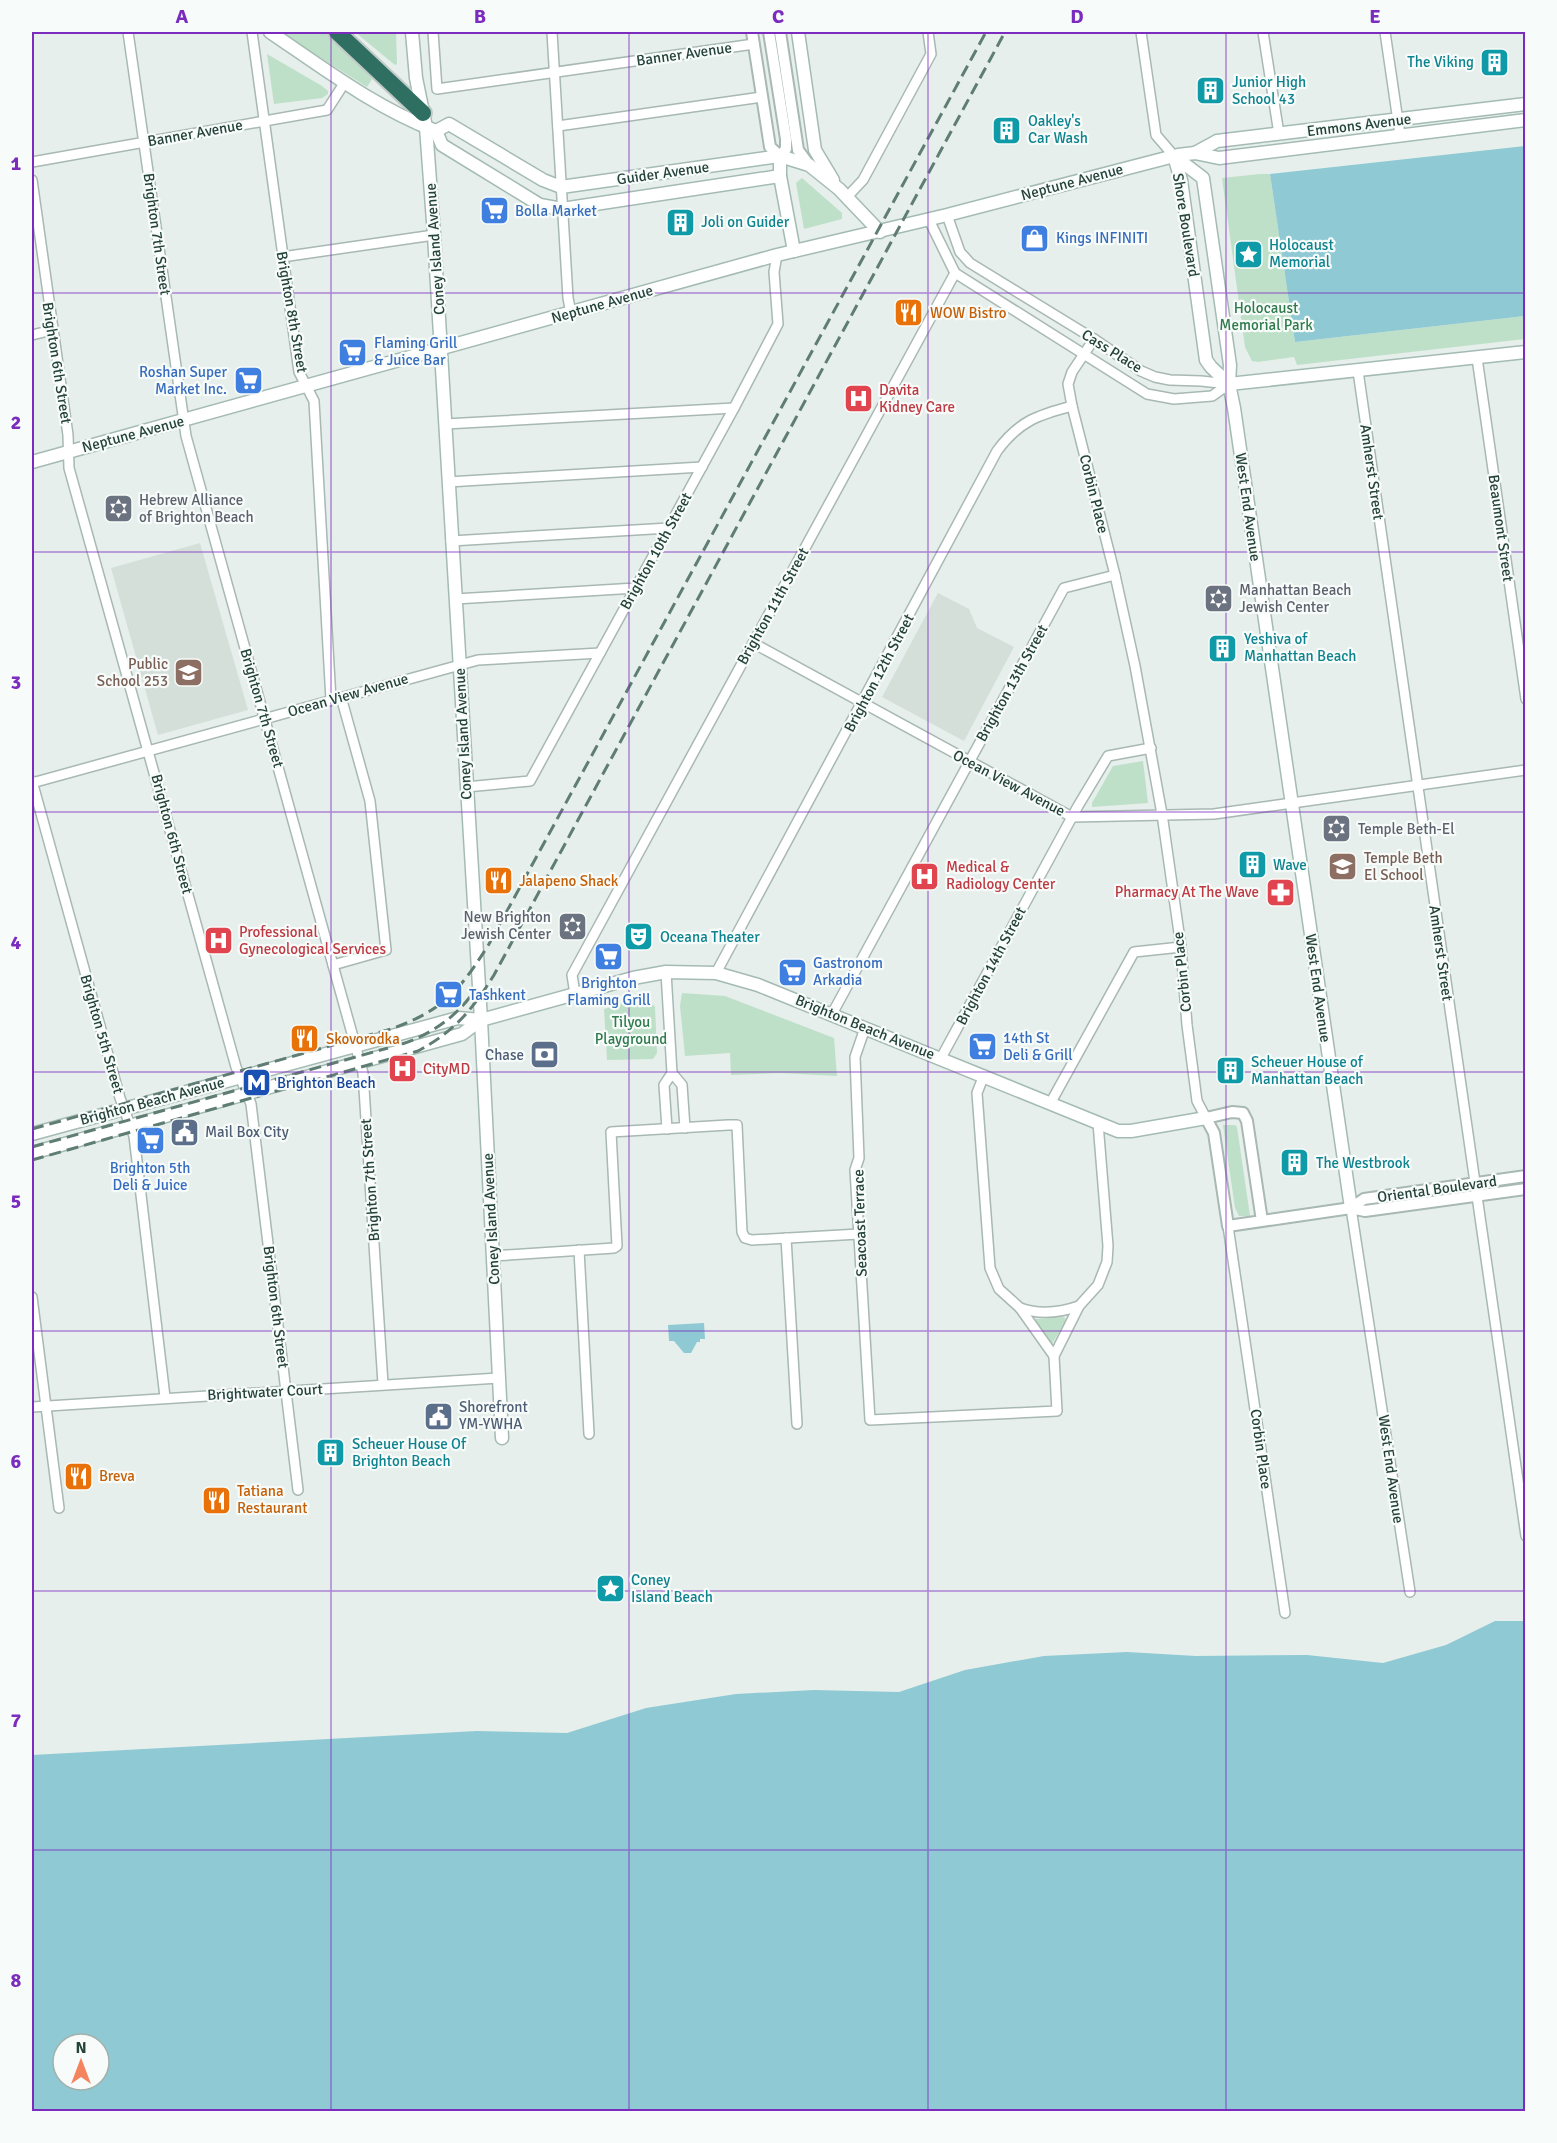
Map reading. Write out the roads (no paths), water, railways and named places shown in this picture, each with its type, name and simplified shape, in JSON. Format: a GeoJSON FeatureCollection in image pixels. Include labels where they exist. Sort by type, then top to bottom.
{"type":"FeatureCollection","features":[{"type":"Feature","properties":{"kind":"highway"},"geometry":{"type":"LineString","coordinates":[[337,32],[428,124]]}},
{"type":"Feature","properties":{"kind":"main road","name":"Guider Avenue"},"geometry":{"type":"LineString","coordinates":[[270,32],[365,96],[428,124],[449,124],[543,180],[561,187],[780,156],[809,165],[843,193],[880,232]]}},
{"type":"Feature","properties":{"kind":"main road","name":"Coney Island Avenue"},"geometry":{"type":"LineString","coordinates":[[412,32],[416,78],[428,124],[481,1020],[502,1438]]}},
{"type":"Feature","properties":{"kind":"main road"},"geometry":{"type":"LineString","coordinates":[[798,32],[815,150],[843,193]]}},
{"type":"Feature","properties":{"kind":"main road","name":"Emmons Avenue"},"geometry":{"type":"LineString","coordinates":[[1195,153],[1217,141],[1526,104]]}},
{"type":"Feature","properties":{"kind":"main road","name":"Emmons Avenue"},"geometry":{"type":"LineString","coordinates":[[1174,156],[1195,153],[1219,158],[1526,120]]}},
{"type":"Feature","properties":{"kind":"main road","name":"Guider Avenue"},"geometry":{"type":"LineString","coordinates":[[428,124],[442,145],[540,205],[562,209],[780,176]]}},
{"type":"Feature","properties":{"kind":"main road"},"geometry":{"type":"LineString","coordinates":[[780,156],[780,176],[794,251]]}},
{"type":"Feature","properties":{"kind":"main road","name":"Neptune Avenue"},"geometry":{"type":"LineString","coordinates":[[32,462],[777,255],[929,220],[1174,156]]}},
{"type":"Feature","properties":{"kind":"main road","name":"Shore Boulevard"},"geometry":{"type":"LineString","coordinates":[[1174,156],[1181,180],[1206,360],[1229,384]]}},
{"type":"Feature","properties":{"kind":"main road","name":"Shore Boulevard"},"geometry":{"type":"LineString","coordinates":[[1174,156],[1203,178],[1230,365],[1229,384]]}},
{"type":"Feature","properties":{"kind":"main road"},"geometry":{"type":"LineString","coordinates":[[1229,384],[1526,351]]}},
{"type":"Feature","properties":{"kind":"main road","name":"West End Avenue"},"geometry":{"type":"LineString","coordinates":[[1229,384],[1351,1208]]}},
{"type":"Feature","properties":{"kind":"main road","name":"Brighton Beach Avenue"},"geometry":{"type":"LineString","coordinates":[[32,1134],[458,1018],[481,1020],[633,978],[666,972],[716,973],[758,985],[1118,1131],[1131,1131],[1206,1118]]}},
{"type":"Feature","properties":{"kind":"main road","name":"Brighton Beach Avenue"},"geometry":{"type":"LineString","coordinates":[[32,1153],[462,1034],[481,1020]]}},
{"type":"Feature","properties":{"kind":"street","name":"Brighton 7th Street"},"geometry":{"type":"LineString","coordinates":[[128,32],[186,436],[363,1072],[383,1384]]}},
{"type":"Feature","properties":{"kind":"street","name":"Brighton 8th Street"},"geometry":{"type":"LineString","coordinates":[[252,32],[299,372],[314,401],[331,700]]}},
{"type":"Feature","properties":{"kind":"street","name":"Banner Avenue"},"geometry":{"type":"LineString","coordinates":[[433,32],[437,89],[754,44]]}},
{"type":"Feature","properties":{"kind":"street"},"geometry":{"type":"LineString","coordinates":[[552,32],[568,298],[572,312]]}},
{"type":"Feature","properties":{"kind":"street"},"geometry":{"type":"LineString","coordinates":[[752,32],[770,147],[780,156],[786,149],[786,140],[769,32]]}},
{"type":"Feature","properties":{"kind":"street"},"geometry":{"type":"LineString","coordinates":[[780,32],[798,150],[809,165]]}},
{"type":"Feature","properties":{"kind":"street"},"geometry":{"type":"LineString","coordinates":[[843,193],[863,180],[931,54],[928,32]]}},
{"type":"Feature","properties":{"kind":"street"},"geometry":{"type":"LineString","coordinates":[[1141,32],[1156,135],[1174,156]]}},
{"type":"Feature","properties":{"kind":"street"},"geometry":{"type":"LineString","coordinates":[[1263,32],[1279,134]]}},
{"type":"Feature","properties":{"kind":"street"},"geometry":{"type":"LineString","coordinates":[[1385,32],[1400,135]]}},
{"type":"Feature","properties":{"kind":"street","name":"Banner Avenue"},"geometry":{"type":"LineString","coordinates":[[32,162],[327,110],[345,82]]}},
{"type":"Feature","properties":{"kind":"street"},"geometry":{"type":"LineString","coordinates":[[558,126],[762,96]]}},
{"type":"Feature","properties":{"kind":"street","name":"Brighton 6th Street"},"geometry":{"type":"LineString","coordinates":[[32,180],[35,230],[68,435],[69,468],[236,1067],[251,1104],[298,1490]]}},
{"type":"Feature","properties":{"kind":"street","name":"Cass Place"},"geometry":{"type":"LineString","coordinates":[[947,215],[960,252],[970,263],[1142,370],[1155,377],[1183,382],[1229,384]]}},
{"type":"Feature","properties":{"kind":"street"},"geometry":{"type":"LineString","coordinates":[[929,220],[955,273]]}},
{"type":"Feature","properties":{"kind":"street"},"geometry":{"type":"LineString","coordinates":[[282,257],[434,235]]}},
{"type":"Feature","properties":{"kind":"street","name":"Brighton 10th Street"},"geometry":{"type":"LineString","coordinates":[[466,787],[530,781],[778,324],[774,272],[777,255]]}},
{"type":"Feature","properties":{"kind":"street","name":"Cass Place"},"geometry":{"type":"LineString","coordinates":[[955,273],[1147,394],[1174,399],[1212,396],[1229,384]]}},
{"type":"Feature","properties":{"kind":"street","name":"Brighton 11th Street"},"geometry":{"type":"LineString","coordinates":[[575,994],[572,975],[955,273]]}},
{"type":"Feature","properties":{"kind":"street"},"geometry":{"type":"LineString","coordinates":[[32,335],[52,330]]}},
{"type":"Feature","properties":{"kind":"street","name":"Corbin Place"},"geometry":{"type":"LineString","coordinates":[[1094,339],[1072,372],[1068,384],[1136,666],[1151,748],[1181,947],[1197,1101],[1214,1133],[1285,1613]]}},
{"type":"Feature","properties":{"kind":"street","name":"Beaumont Street"},"geometry":{"type":"LineString","coordinates":[[1477,357],[1526,699]]}},
{"type":"Feature","properties":{"kind":"street","name":"Amherst Street"},"geometry":{"type":"LineString","coordinates":[[1358,371],[1475,1196],[1526,1536]]}},
{"type":"Feature","properties":{"kind":"street","name":"Brighton 12th Street"},"geometry":{"type":"LineString","coordinates":[[716,973],[997,451],[1012,432],[1031,418],[1072,406]]}},
{"type":"Feature","properties":{"kind":"street"},"geometry":{"type":"LineString","coordinates":[[445,424],[734,408]]}},
{"type":"Feature","properties":{"kind":"street"},"geometry":{"type":"LineString","coordinates":[[448,482],[702,467]]}},
{"type":"Feature","properties":{"kind":"street"},"geometry":{"type":"LineString","coordinates":[[451,541],[669,528]]}},
{"type":"Feature","properties":{"kind":"street","name":"Brighton 13th Street"},"geometry":{"type":"LineString","coordinates":[[831,1014],[1064,588],[1115,575]]}},
{"type":"Feature","properties":{"kind":"street"},"geometry":{"type":"LineString","coordinates":[[455,599],[636,588]]}},
{"type":"Feature","properties":{"kind":"street","name":"Ocean View Avenue"},"geometry":{"type":"LineString","coordinates":[[753,643],[1072,817],[1214,814],[1526,771]]}},
{"type":"Feature","properties":{"kind":"street","name":"Ocean View Avenue"},"geometry":{"type":"LineString","coordinates":[[32,782],[478,660],[600,653]]}},
{"type":"Feature","properties":{"kind":"street"},"geometry":{"type":"LineString","coordinates":[[333,965],[386,950],[370,801],[341,697]]}},
{"type":"Feature","properties":{"kind":"street","name":"Brighton 14th Street"},"geometry":{"type":"LineString","coordinates":[[941,1058],[1072,817],[1108,756],[1151,748]]}},
{"type":"Feature","properties":{"kind":"street","name":"Brighton 5th Street"},"geometry":{"type":"LineString","coordinates":[[32,782],[124,1109],[134,1136],[165,1397]]}},
{"type":"Feature","properties":{"kind":"street"},"geometry":{"type":"LineString","coordinates":[[1051,1102],[1134,952],[1181,947]]}},
{"type":"Feature","properties":{"kind":"street"},"geometry":{"type":"LineString","coordinates":[[666,972],[672,1073],[682,1085],[685,1128]]}},
{"type":"Feature","properties":{"kind":"street","name":"Seacoast Terrace"},"geometry":{"type":"LineString","coordinates":[[865,1028],[855,1058],[860,1158],[855,1170],[870,1420],[1057,1411],[1054,1356]]}},
{"type":"Feature","properties":{"kind":"street"},"geometry":{"type":"LineString","coordinates":[[670,1129],[664,1085],[672,1073]]}},
{"type":"Feature","properties":{"kind":"street"},"geometry":{"type":"LineString","coordinates":[[984,1075],[977,1093],[987,1255],[990,1268],[999,1289],[1020,1308],[1054,1356],[1079,1306],[1098,1285],[1107,1254],[1098,1123]]}},
{"type":"Feature","properties":{"kind":"street","name":"Brighton Beach Avenue"},"geometry":{"type":"LineString","coordinates":[[1206,1118],[1232,1112],[1243,1113],[1247,1121],[1262,1221]]}},
{"type":"Feature","properties":{"kind":"street"},"geometry":{"type":"LineString","coordinates":[[493,1256],[607,1249],[617,1246],[610,1132],[737,1125],[742,1232],[746,1238],[752,1240],[859,1234]]}},
{"type":"Feature","properties":{"kind":"street","name":"Oriental Boulevard"},"geometry":{"type":"LineString","coordinates":[[1351,1208],[1364,1199],[1526,1176]]}},
{"type":"Feature","properties":{"kind":"street","name":"Oriental Boulevard"},"geometry":{"type":"LineString","coordinates":[[1228,1226],[1351,1208],[1365,1211],[1526,1189]]}},
{"type":"Feature","properties":{"kind":"street","name":"West End Avenue"},"geometry":{"type":"LineString","coordinates":[[1351,1208],[1410,1592]]}},
{"type":"Feature","properties":{"kind":"street"},"geometry":{"type":"LineString","coordinates":[[786,1238],[796,1424]]}},
{"type":"Feature","properties":{"kind":"street"},"geometry":{"type":"LineString","coordinates":[[579,1250],[589,1434]]}},
{"type":"Feature","properties":{"kind":"street"},"geometry":{"type":"LineString","coordinates":[[32,1297],[58,1508]]}},
{"type":"Feature","properties":{"kind":"street"},"geometry":{"type":"LineString","coordinates":[[1020,1308],[1038,1313],[1054,1313],[1079,1306]]}},
{"type":"Feature","properties":{"kind":"street","name":"Brightwater Court"},"geometry":{"type":"LineString","coordinates":[[32,1407],[499,1378]]}},
{"type":"Feature","properties":{"kind":"water"},"geometry":{"type":"Polygon","coordinates":[[[1525,146],[1525,316],[1295,342],[1270,174],[1525,146]]]}},
{"type":"Feature","properties":{"kind":"water"},"geometry":{"type":"Polygon","coordinates":[[[704,1323],[705,1339],[697,1342],[691,1353],[684,1353],[674,1341],[669,1341],[668,1325],[704,1323]]]}},
{"type":"Feature","properties":{"kind":"water"},"geometry":{"type":"Polygon","coordinates":[[[1495,1621],[1525,1621],[1525,2111],[32,2111],[32,1755],[477,1731],[567,1733],[646,1708],[736,1694],[814,1690],[899,1692],[965,1670],[1044,1656],[1127,1652],[1196,1656],[1307,1655],[1383,1663],[1446,1645],[1495,1621]]]}},
{"type":"Feature","properties":{"kind":"railway"},"geometry":{"type":"LineString","coordinates":[[32,1129],[391,1029],[438,1006],[459,986],[489,944],[986,32]]}},
{"type":"Feature","properties":{"kind":"railway"},"geometry":{"type":"LineString","coordinates":[[32,1160],[418,1051],[442,1036],[462,1019],[494,975],[1005,32]]}},
{"type":"Feature","properties":{"kind":"railway"},"geometry":{"type":"LineString","coordinates":[[402,1044],[440,1025],[470,997]]}},
{"type":"Feature","properties":{"kind":"railway"},"geometry":{"type":"LineString","coordinates":[[32,1147],[388,1048]]}},
{"type":"Feature","properties":{"kind":"place","name":"The Viking"},"geometry":{"type":"Point","coordinates":[1495,62]}},
{"type":"Feature","properties":{"kind":"place","name":"Junior High School 43"},"geometry":{"type":"Point","coordinates":[1211,91]}},
{"type":"Feature","properties":{"kind":"place","name":"Oakley's Car Wash"},"geometry":{"type":"Point","coordinates":[1007,130]}},
{"type":"Feature","properties":{"kind":"place","name":"Bolla Market"},"geometry":{"type":"Point","coordinates":[494,211]}},
{"type":"Feature","properties":{"kind":"place","name":"Joli on Guider"},"geometry":{"type":"Point","coordinates":[680,222]}},
{"type":"Feature","properties":{"kind":"place","name":"Kings INFINITI"},"geometry":{"type":"Point","coordinates":[1035,238]}},
{"type":"Feature","properties":{"kind":"place","name":"Holocaust Memorial"},"geometry":{"type":"Point","coordinates":[1248,254]}},
{"type":"Feature","properties":{"kind":"place","name":"WOW Bistro"},"geometry":{"type":"Point","coordinates":[909,313]}},
{"type":"Feature","properties":{"kind":"place","name":"Flaming Grill & Juice Bar"},"geometry":{"type":"Point","coordinates":[353,352]}},
{"type":"Feature","properties":{"kind":"place","name":"Roshan Super Market Inc."},"geometry":{"type":"Point","coordinates":[248,381]}},
{"type":"Feature","properties":{"kind":"place","name":"Davita Kidney Care"},"geometry":{"type":"Point","coordinates":[858,399]}},
{"type":"Feature","properties":{"kind":"place","name":"Hebrew Alliance of Brighton Beach"},"geometry":{"type":"Point","coordinates":[118,509]}},
{"type":"Feature","properties":{"kind":"place","name":"Manhattan Beach Jewish Center"},"geometry":{"type":"Point","coordinates":[1218,599]}},
{"type":"Feature","properties":{"kind":"place","name":"Yeshiva of Manhattan Beach"},"geometry":{"type":"Point","coordinates":[1223,648]}},
{"type":"Feature","properties":{"kind":"place","name":"Public School 253"},"geometry":{"type":"Point","coordinates":[189,673]}},
{"type":"Feature","properties":{"kind":"place","name":"Temple Beth-El"},"geometry":{"type":"Point","coordinates":[1337,829]}},
{"type":"Feature","properties":{"kind":"place","name":"Wave"},"geometry":{"type":"Point","coordinates":[1252,865]}},
{"type":"Feature","properties":{"kind":"place","name":"Temple Beth El School"},"geometry":{"type":"Point","coordinates":[1343,867]}},
{"type":"Feature","properties":{"kind":"place","name":"Medical & Radiology Center"},"geometry":{"type":"Point","coordinates":[925,876]}},
{"type":"Feature","properties":{"kind":"place","name":"Jalapeno Shack"},"geometry":{"type":"Point","coordinates":[498,881]}},
{"type":"Feature","properties":{"kind":"place","name":"Pharmacy At The Wave"},"geometry":{"type":"Point","coordinates":[1280,892]}},
{"type":"Feature","properties":{"kind":"place","name":"New Brighton Jewish Center"},"geometry":{"type":"Point","coordinates":[572,926]}},
{"type":"Feature","properties":{"kind":"place","name":"Oceana Theater"},"geometry":{"type":"Point","coordinates":[639,937]}},
{"type":"Feature","properties":{"kind":"place","name":"Professional Gynecological Services"},"geometry":{"type":"Point","coordinates":[218,941]}},
{"type":"Feature","properties":{"kind":"place","name":"Brighton Flaming Grill"},"geometry":{"type":"Point","coordinates":[609,956]}},
{"type":"Feature","properties":{"kind":"place","name":"Gastronom Arkadia"},"geometry":{"type":"Point","coordinates":[792,972]}},
{"type":"Feature","properties":{"kind":"place","name":"Tashkent"},"geometry":{"type":"Point","coordinates":[448,995]}},
{"type":"Feature","properties":{"kind":"place","name":"Skovorodka"},"geometry":{"type":"Point","coordinates":[305,1039]}},
{"type":"Feature","properties":{"kind":"place","name":"14th St Deli & Grill"},"geometry":{"type":"Point","coordinates":[982,1047]}},
{"type":"Feature","properties":{"kind":"place","name":"Chase"},"geometry":{"type":"Point","coordinates":[545,1055]}},
{"type":"Feature","properties":{"kind":"place","name":"CityMD"},"geometry":{"type":"Point","coordinates":[402,1069]}},
{"type":"Feature","properties":{"kind":"place","name":"Scheuer House of Manhattan Beach"},"geometry":{"type":"Point","coordinates":[1230,1071]}},
{"type":"Feature","properties":{"kind":"place","name":"Brighton Beach"},"geometry":{"type":"Point","coordinates":[256,1083]}},
{"type":"Feature","properties":{"kind":"place","name":"Mail Box City"},"geometry":{"type":"Point","coordinates":[184,1132]}},
{"type":"Feature","properties":{"kind":"place","name":"Brighton 5th Deli & Juice"},"geometry":{"type":"Point","coordinates":[150,1141]}},
{"type":"Feature","properties":{"kind":"place","name":"The Westbrook"},"geometry":{"type":"Point","coordinates":[1295,1163]}},
{"type":"Feature","properties":{"kind":"place","name":"Shorefront YM-YWHA"},"geometry":{"type":"Point","coordinates":[438,1416]}},
{"type":"Feature","properties":{"kind":"place","name":"Scheuer House Of Brighton Beach"},"geometry":{"type":"Point","coordinates":[331,1453]}},
{"type":"Feature","properties":{"kind":"place","name":"Breva"},"geometry":{"type":"Point","coordinates":[78,1476]}},
{"type":"Feature","properties":{"kind":"place","name":"Tatiana Restaurant"},"geometry":{"type":"Point","coordinates":[216,1500]}},
{"type":"Feature","properties":{"kind":"place","name":"Coney Island Beach"},"geometry":{"type":"Point","coordinates":[610,1589]}},
{"type":"Feature","properties":{"kind":"park label","name":"Holocaust Memorial Park"},"geometry":{"type":"Point","coordinates":[1266,316]}},
{"type":"Feature","properties":{"kind":"park label","name":"Tilyou Playground"},"geometry":{"type":"Point","coordinates":[631,1030]}}]}
